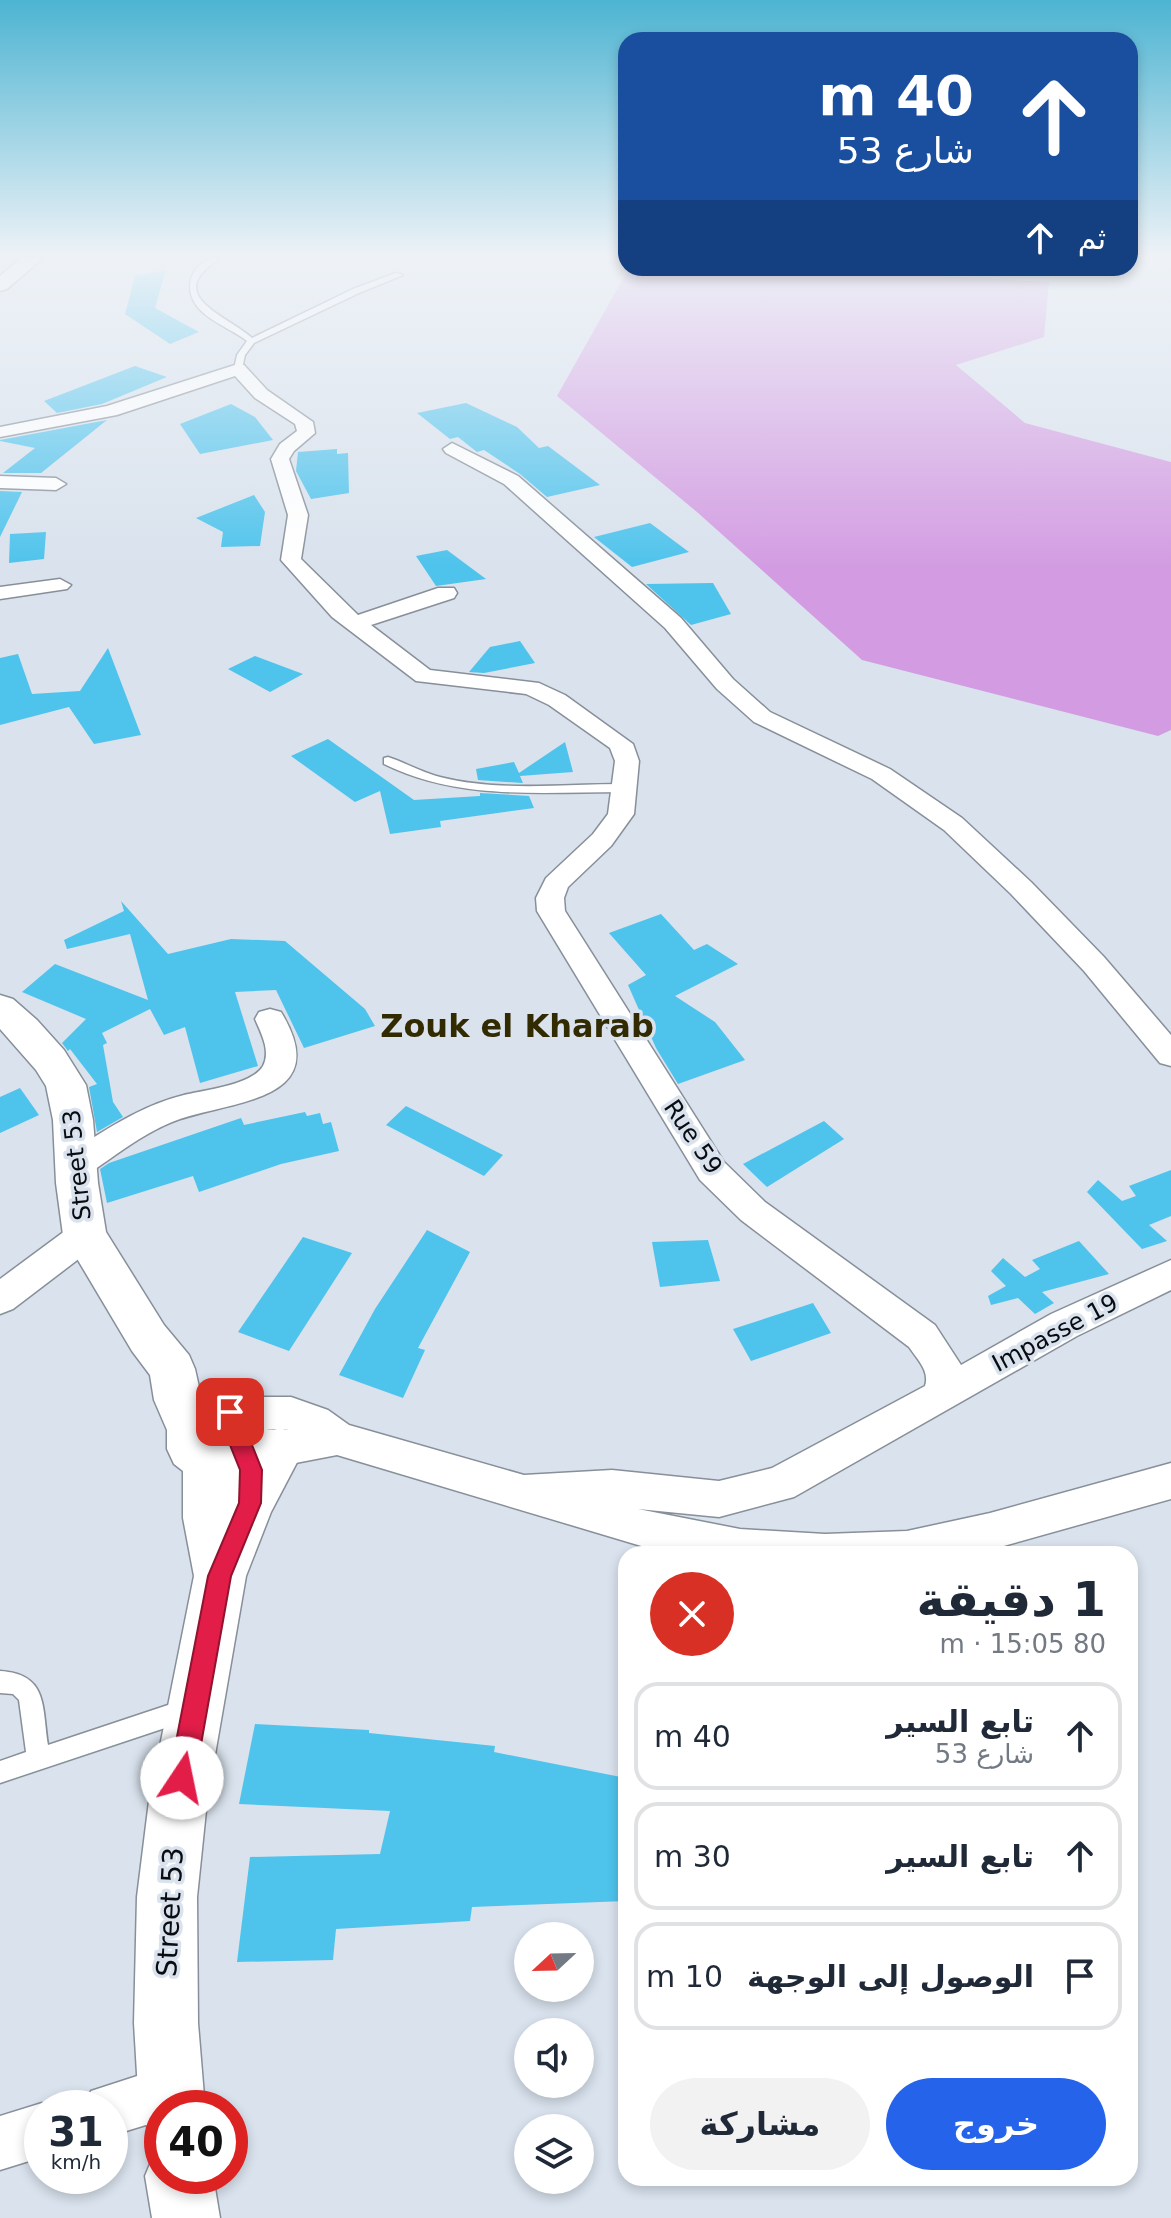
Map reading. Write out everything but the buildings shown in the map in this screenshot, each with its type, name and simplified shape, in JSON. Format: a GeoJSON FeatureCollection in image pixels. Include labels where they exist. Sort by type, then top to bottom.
{"type":"FeatureCollection","features":[{"type":"Feature","properties":{"kind":"street"},"geometry":{"type":"LineString","coordinates":[[0,432],[111,411],[238,369],[261,394],[304,422],[307,430],[304,436],[286,448],[280,459],[298,515],[291,560],[323,595],[355,623],[446,593]]}},
{"type":"Feature","properties":{"kind":"street"},"geometry":{"type":"LineString","coordinates":[[452,449],[511,480],[673,623],[725,684],[762,717],[881,774],[953,824],[1021,888],[1094,964],[1171,1055]]}},
{"type":"Feature","properties":{"kind":"street"},"geometry":{"type":"LineString","coordinates":[[0,482],[56,484]]}},
{"type":"Feature","properties":{"kind":"street"},"geometry":{"type":"LineString","coordinates":[[0,593],[60,585]]}},
{"type":"Feature","properties":{"kind":"street","name":"Rue 59"},"geometry":{"type":"LineString","coordinates":[[355,623],[424,676],[531,688],[557,700],[621,744],[627,761],[621,814],[617,822],[556,884],[550,898],[551,911],[712,1171],[753,1211],[922,1336],[943,1366],[946,1380],[941,1396]]}},
{"type":"Feature","properties":{"kind":"street","name":"Street 53"},"geometry":{"type":"LineString","coordinates":[[0,1008],[33,1039],[66,1085],[73,1120],[85,1235],[148,1338],[172,1369],[178,1400],[233,1436]]}},
{"type":"Feature","properties":{"kind":"street"},"geometry":{"type":"LineString","coordinates":[[76,1165],[158,1115],[263,1085],[282,1067],[284,1054],[281,1037],[270,1019]]}},
{"type":"Feature","properties":{"kind":"street"},"geometry":{"type":"LineString","coordinates":[[0,1299],[85,1235]]}},
{"type":"Feature","properties":{"kind":"street","name":"Impasse 19"},"geometry":{"type":"LineString","coordinates":[[941,1396],[1064,1325],[1171,1274]]}},
{"type":"Feature","properties":{"kind":"street"},"geometry":{"type":"LineString","coordinates":[[527,1492],[612,1488],[719,1499],[756,1491],[780,1484],[941,1396]]}},
{"type":"Feature","properties":{"kind":"street"},"geometry":{"type":"LineString","coordinates":[[220,1576],[204,1481],[233,1436],[261,1411],[304,1415],[323,1425],[337,1438]]}},
{"type":"Feature","properties":{"kind":"street"},"geometry":{"type":"LineString","coordinates":[[233,1436],[337,1438],[661,1534],[729,1546]]}},
{"type":"Feature","properties":{"kind":"street"},"geometry":{"type":"LineString","coordinates":[[220,1576],[250,1503],[251,1470],[233,1436]]}},
{"type":"Feature","properties":{"kind":"street"},"geometry":{"type":"LineString","coordinates":[[925,1546],[990,1532],[1171,1481]]}},
{"type":"Feature","properties":{"kind":"street","name":"Street 53"},"geometry":{"type":"LineString","coordinates":[[171,2090],[166,2023],[167,1897],[178,1801],[220,1576]]}},
{"type":"Feature","properties":{"kind":"street"},"geometry":{"type":"LineString","coordinates":[[0,2143],[24,2136]]}},
{"type":"Feature","properties":{"kind":"street"},"geometry":{"type":"LineString","coordinates":[[182,2194],[186,2218]]}},
{"type":"Feature","properties":{"kind":"lane"},"geometry":{"type":"LineString","coordinates":[[238,369],[240,361]]}},
{"type":"Feature","properties":{"kind":"lane"},"geometry":{"type":"LineString","coordinates":[[388,761],[408,773],[476,786],[624,788]]}},
{"type":"Feature","properties":{"kind":"lane"},"geometry":{"type":"LineString","coordinates":[[0,1682],[18,1683],[29,1695],[39,1760]]}},
{"type":"Feature","properties":{"kind":"lane"},"geometry":{"type":"LineString","coordinates":[[0,1772],[196,1707]]}},
{"type":"Feature","properties":{"kind":"shaded area"},"geometry":{"type":"Polygon","coordinates":[[[577,361],[970,361],[956,365],[1025,423],[1171,462],[1171,730],[1158,736],[862,660],[697,512],[557,396],[577,361]]]}},
{"type":"Feature","properties":{"kind":"district","name":"Zouk el Kharab"},"geometry":{"type":"Point","coordinates":[517,1026]}},
{"type":"Feature","properties":{"kind":"route"},"geometry":{"type":"LineString","coordinates":[[182,1778],[220,1576],[250,1503],[251,1470],[241,1445],[246,1427],[239,1416],[230,1412]]}}]}
